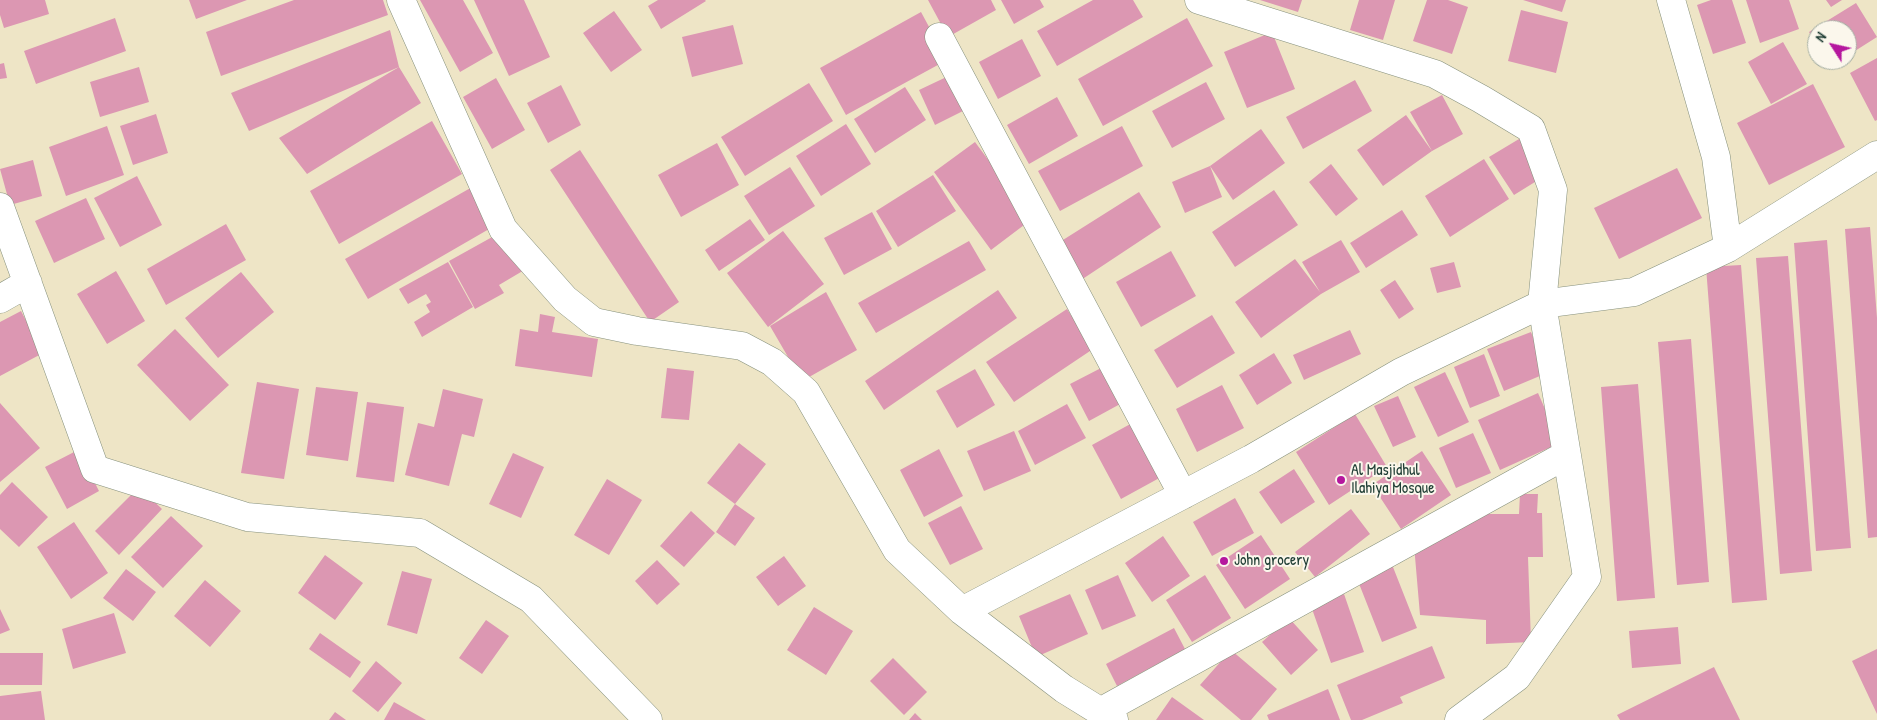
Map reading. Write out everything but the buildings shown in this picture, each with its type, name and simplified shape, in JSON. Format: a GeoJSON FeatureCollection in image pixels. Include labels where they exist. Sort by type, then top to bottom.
{"type":"FeatureCollection","features":[{"type":"Feature","properties":{"kind":"street"},"geometry":{"type":"LineString","coordinates":[[401,0],[503,229],[565,299],[594,322],[637,331],[742,346],[772,362],[806,392],[897,550],[962,612],[1064,689],[1107,716],[1566,455]]}},
{"type":"Feature","properties":{"kind":"street"},"geometry":{"type":"LineString","coordinates":[[1199,0],[1435,74],[1481,99],[1531,130],[1553,190],[1542,304],[1587,577],[1517,676],[1459,720]]}},
{"type":"Feature","properties":{"kind":"street"},"geometry":{"type":"LineString","coordinates":[[1671,0],[1716,157],[1728,248]]}},
{"type":"Feature","properties":{"kind":"street"},"geometry":{"type":"LineString","coordinates":[[939,37],[1183,495]]}},
{"type":"Feature","properties":{"kind":"street"},"geometry":{"type":"LineString","coordinates":[[962,612],[1251,459],[1401,372],[1542,304],[1634,292],[1728,248],[1877,155]]}},
{"type":"Feature","properties":{"kind":"street"},"geometry":{"type":"LineString","coordinates":[[0,207],[95,469],[247,517],[420,533],[531,599],[648,720]]}},
{"type":"Feature","properties":{"kind":"street"},"geometry":{"type":"LineString","coordinates":[[0,299],[28,284]]}},
{"type":"Feature","properties":{"kind":"place","name":"Al Masjidhul Ilahiya Mosque"},"geometry":{"type":"Point","coordinates":[1341,480]}},
{"type":"Feature","properties":{"kind":"place","name":"John grocery"},"geometry":{"type":"Point","coordinates":[1224,561]}}]}
